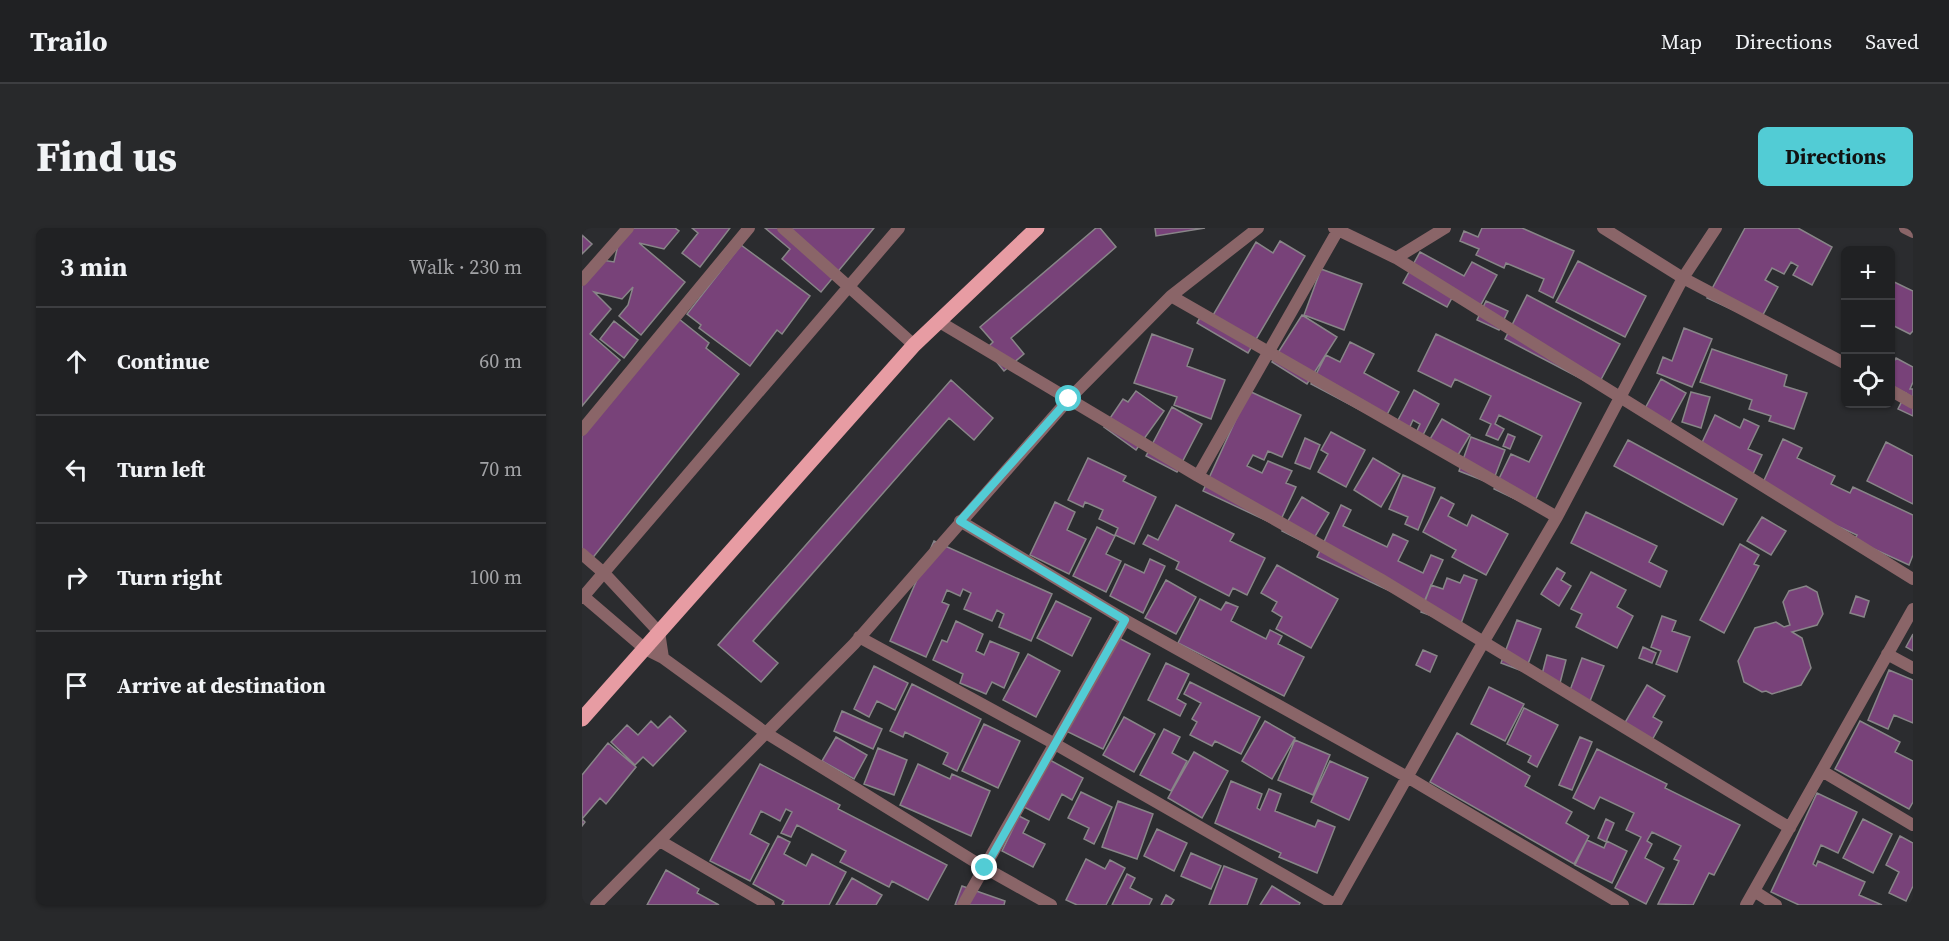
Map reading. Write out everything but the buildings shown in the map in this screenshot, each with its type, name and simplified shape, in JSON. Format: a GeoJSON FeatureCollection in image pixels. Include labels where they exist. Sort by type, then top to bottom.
{"type":"FeatureCollection","features":[{"type":"Feature","properties":{"kind":"main road"},"geometry":{"type":"LineString","coordinates":[[582,719],[914,345],[1037,228]]}},
{"type":"Feature","properties":{"kind":"street"},"geometry":{"type":"LineString","coordinates":[[582,280],[628,228]]}},
{"type":"Feature","properties":{"kind":"street"},"geometry":{"type":"LineString","coordinates":[[582,430],[749,228]]}},
{"type":"Feature","properties":{"kind":"street"},"geometry":{"type":"LineString","coordinates":[[783,228],[914,345]]}},
{"type":"Feature","properties":{"kind":"street"},"geometry":{"type":"LineString","coordinates":[[899,228],[582,597],[645,649],[663,658],[766,732],[985,868],[1051,905]]}},
{"type":"Feature","properties":{"kind":"street"},"geometry":{"type":"LineString","coordinates":[[596,905],[859,637],[1069,399],[1171,296],[1258,228]]}},
{"type":"Feature","properties":{"kind":"street"},"geometry":{"type":"LineString","coordinates":[[1396,258],[1445,228]]}},
{"type":"Feature","properties":{"kind":"street"},"geometry":{"type":"LineString","coordinates":[[1603,228],[1683,278],[1841,362]]}},
{"type":"Feature","properties":{"kind":"street"},"geometry":{"type":"LineString","coordinates":[[859,637],[1055,744],[1336,905],[1409,778],[1484,640],[1557,518],[1683,278],[1716,228]]}},
{"type":"Feature","properties":{"kind":"street"},"geometry":{"type":"LineString","coordinates":[[1905,228],[1913,232]]}},
{"type":"Feature","properties":{"kind":"street"},"geometry":{"type":"LineString","coordinates":[[1198,476],[1336,229],[1396,258],[1913,579]]}},
{"type":"Feature","properties":{"kind":"street"},"geometry":{"type":"LineString","coordinates":[[1171,296],[1557,518]]}},
{"type":"Feature","properties":{"kind":"street"},"geometry":{"type":"LineString","coordinates":[[938,321],[1198,476],[1484,640],[1790,828]]}},
{"type":"Feature","properties":{"kind":"street"},"geometry":{"type":"LineString","coordinates":[[1895,393],[1913,403]]}},
{"type":"Feature","properties":{"kind":"street"},"geometry":{"type":"LineString","coordinates":[[960,521],[1125,620],[1409,778],[1623,905]]}},
{"type":"Feature","properties":{"kind":"street"},"geometry":{"type":"LineString","coordinates":[[582,554],[658,632],[663,658]]}},
{"type":"Feature","properties":{"kind":"street"},"geometry":{"type":"LineString","coordinates":[[1746,905],[1913,609]]}},
{"type":"Feature","properties":{"kind":"street"},"geometry":{"type":"LineString","coordinates":[[963,905],[1125,620]]}},
{"type":"Feature","properties":{"kind":"street"},"geometry":{"type":"LineString","coordinates":[[1887,654],[1913,668]]}},
{"type":"Feature","properties":{"kind":"street"},"geometry":{"type":"LineString","coordinates":[[1822,771],[1913,825]]}},
{"type":"Feature","properties":{"kind":"street"},"geometry":{"type":"LineString","coordinates":[[660,841],[769,905]]}},
{"type":"Feature","properties":{"kind":"street"},"geometry":{"type":"LineString","coordinates":[[1754,891],[1776,905]]}},
{"type":"Feature","properties":{"kind":"route"},"geometry":{"type":"LineString","coordinates":[[985,868],[1125,620],[960,521],[1069,399]]}}]}
